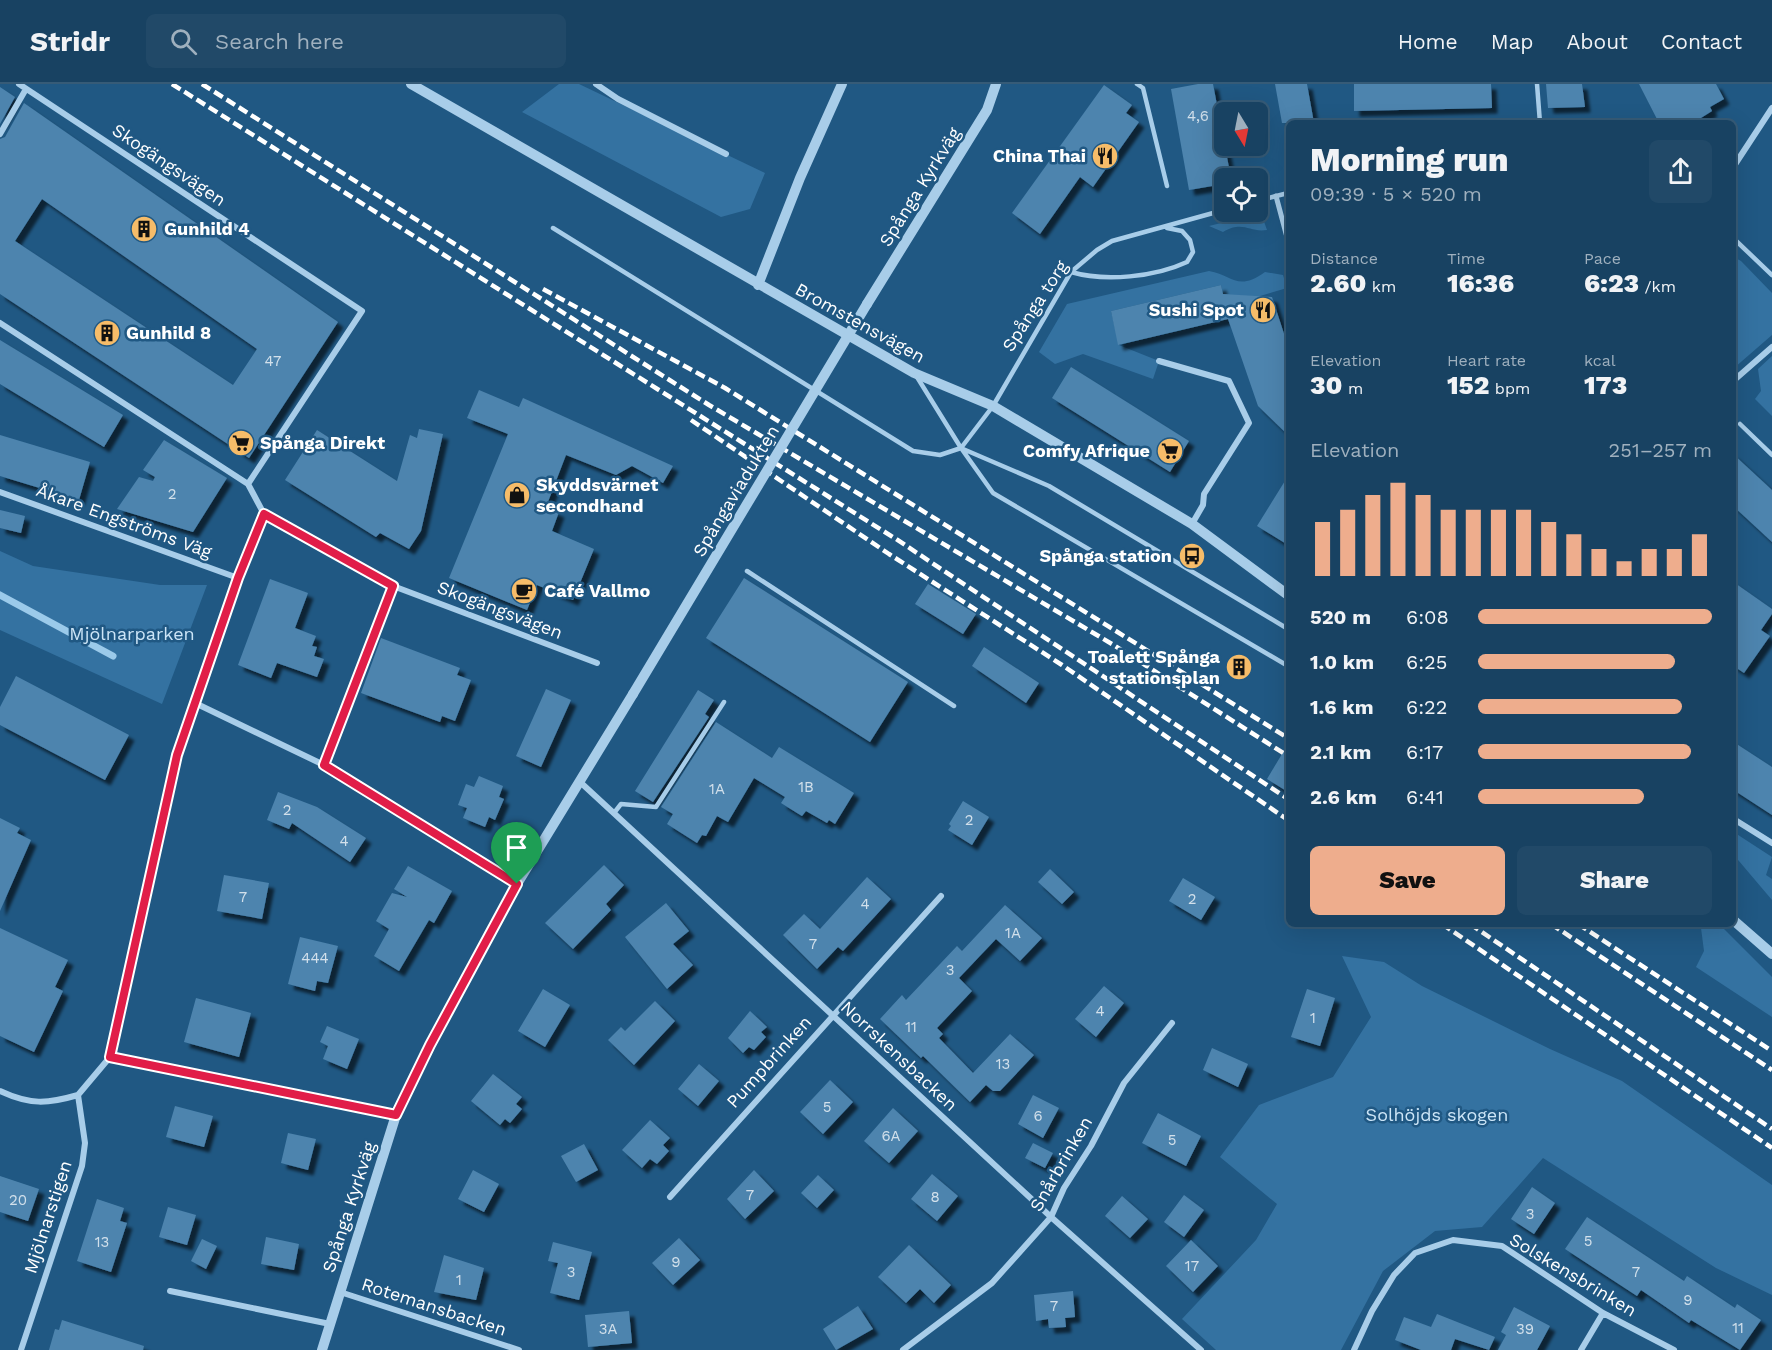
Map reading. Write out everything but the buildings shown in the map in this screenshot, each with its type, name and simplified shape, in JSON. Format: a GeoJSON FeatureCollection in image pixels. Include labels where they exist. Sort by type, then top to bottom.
{"type":"FeatureCollection","features":[{"type":"Feature","properties":{"kind":"street","name":"Skogängsvägen"},"geometry":{"type":"LineString","coordinates":[[19,84],[362,311],[248,484]]}},
{"type":"Feature","properties":{"kind":"street","name":"Bromstensvägen"},"geometry":{"type":"LineString","coordinates":[[411,84],[914,373],[993,406],[1192,524],[1286,594]]}},
{"type":"Feature","properties":{"kind":"street"},"geometry":{"type":"LineString","coordinates":[[596,84],[618,99],[726,154]]}},
{"type":"Feature","properties":{"kind":"street"},"geometry":{"type":"LineString","coordinates":[[758,285],[800,178],[842,84]]}},
{"type":"Feature","properties":{"kind":"street","name":"Spånga Kyrkväg"},"geometry":{"type":"LineString","coordinates":[[867,304],[982,118],[995,92],[996,84]]}},
{"type":"Feature","properties":{"kind":"street"},"geometry":{"type":"LineString","coordinates":[[0,134],[26,89]]}},
{"type":"Feature","properties":{"kind":"street"},"geometry":{"type":"LineString","coordinates":[[1736,164],[1772,108]]}},
{"type":"Feature","properties":{"kind":"street"},"geometry":{"type":"LineString","coordinates":[[1276,196],[1286,234]]}},
{"type":"Feature","properties":{"kind":"street","name":"Spångaviadukten"},"geometry":{"type":"LineString","coordinates":[[633,694],[867,304]]}},
{"type":"Feature","properties":{"kind":"street"},"geometry":{"type":"LineString","coordinates":[[0,323],[248,484],[264,514],[238,578],[174,766],[110,1057],[78,1095],[48,1104],[0,1091]]}},
{"type":"Feature","properties":{"kind":"street"},"geometry":{"type":"LineString","coordinates":[[1736,378],[1772,347]]}},
{"type":"Feature","properties":{"kind":"street"},"geometry":{"type":"LineString","coordinates":[[1159,361],[1229,381],[1249,423],[1204,494],[1203,505],[1192,524]]}},
{"type":"Feature","properties":{"kind":"street","name":"Åkare Engströms Väg"},"geometry":{"type":"LineString","coordinates":[[0,492],[238,578]]}},
{"type":"Feature","properties":{"kind":"street","name":"Skogängsvägen"},"geometry":{"type":"LineString","coordinates":[[264,514],[393,586],[597,663]]}},
{"type":"Feature","properties":{"kind":"street"},"geometry":{"type":"LineString","coordinates":[[324,765],[393,586]]}},
{"type":"Feature","properties":{"kind":"street","name":"Spånga Kyrkväg"},"geometry":{"type":"LineString","coordinates":[[322,1350],[396,1115],[430,1045],[517,884],[578,780],[633,694]]}},
{"type":"Feature","properties":{"kind":"street"},"geometry":{"type":"LineString","coordinates":[[195,703],[324,765],[517,884]]}},
{"type":"Feature","properties":{"kind":"street","name":"Norrskensbacken"},"geometry":{"type":"LineString","coordinates":[[578,780],[1051,1217],[1201,1350]]}},
{"type":"Feature","properties":{"kind":"street"},"geometry":{"type":"LineString","coordinates":[[1736,820],[1772,843]]}},
{"type":"Feature","properties":{"kind":"street","name":"Pumpbrinken"},"geometry":{"type":"LineString","coordinates":[[670,1197],[941,896]]}},
{"type":"Feature","properties":{"kind":"street"},"geometry":{"type":"LineString","coordinates":[[1736,922],[1772,954]]}},
{"type":"Feature","properties":{"kind":"street","name":"Snårbrinken"},"geometry":{"type":"LineString","coordinates":[[903,1350],[992,1283],[1051,1217],[1064,1188],[1124,1083],[1172,1023]]}},
{"type":"Feature","properties":{"kind":"street"},"geometry":{"type":"LineString","coordinates":[[110,1057],[396,1115]]}},
{"type":"Feature","properties":{"kind":"street","name":"Mjölnarstigen"},"geometry":{"type":"LineString","coordinates":[[21,1350],[82,1166],[85,1143],[78,1095]]}},
{"type":"Feature","properties":{"kind":"street","name":"Solskensbrinken"},"geometry":{"type":"LineString","coordinates":[[1354,1350],[1372,1311],[1394,1275],[1415,1253],[1453,1240],[1502,1246],[1603,1313],[1674,1350]]}},
{"type":"Feature","properties":{"kind":"street"},"geometry":{"type":"LineString","coordinates":[[170,1291],[330,1324]]}},
{"type":"Feature","properties":{"kind":"street","name":"Rotemansbacken"},"geometry":{"type":"LineString","coordinates":[[339,1292],[519,1350]]}},
{"type":"Feature","properties":{"kind":"street"},"geometry":{"type":"LineString","coordinates":[[1581,1350],[1603,1313]]}},
{"type":"Feature","properties":{"kind":"lane"},"geometry":{"type":"LineString","coordinates":[[1137,84],[1143,88],[1167,186]]}},
{"type":"Feature","properties":{"kind":"lane"},"geometry":{"type":"LineString","coordinates":[[1537,84],[1540,120]]}},
{"type":"Feature","properties":{"kind":"lane"},"geometry":{"type":"LineString","coordinates":[[1268,198],[1286,194]]}},
{"type":"Feature","properties":{"kind":"lane","name":"Spånga torg"},"geometry":{"type":"LineString","coordinates":[[961,448],[993,406],[1071,272],[1112,241],[1214,213]]}},
{"type":"Feature","properties":{"kind":"lane"},"geometry":{"type":"LineString","coordinates":[[1071,272],[1092,279],[1116,278],[1187,262],[1193,252],[1190,240],[1182,231],[1164,227]]}},
{"type":"Feature","properties":{"kind":"lane"},"geometry":{"type":"LineString","coordinates":[[553,228],[914,451],[940,455],[961,448],[1049,486],[1286,627]]}},
{"type":"Feature","properties":{"kind":"lane"},"geometry":{"type":"LineString","coordinates":[[1736,241],[1772,275]]}},
{"type":"Feature","properties":{"kind":"lane"},"geometry":{"type":"LineString","coordinates":[[914,373],[961,448],[993,493],[1286,665]]}},
{"type":"Feature","properties":{"kind":"lane"},"geometry":{"type":"LineString","coordinates":[[1740,424],[1772,455]]}},
{"type":"Feature","properties":{"kind":"lane"},"geometry":{"type":"LineString","coordinates":[[747,571],[954,706]]}},
{"type":"Feature","properties":{"kind":"lane"},"geometry":{"type":"LineString","coordinates":[[614,813],[621,804],[656,807],[724,702]]}},
{"type":"Feature","properties":{"kind":"green space"},"geometry":{"type":"Polygon","coordinates":[[[559,84],[579,84],[765,173],[750,209],[721,217],[522,112],[559,84]]]}},
{"type":"Feature","properties":{"kind":"green space"},"geometry":{"type":"Polygon","coordinates":[[[1225,222],[1264,222],[1267,230],[1236,227],[1223,232],[1209,226],[1225,222]]]}},
{"type":"Feature","properties":{"kind":"green space"},"geometry":{"type":"Polygon","coordinates":[[[1736,258],[1772,293],[1772,335],[1736,366],[1736,258]]]}},
{"type":"Feature","properties":{"kind":"green space"},"geometry":{"type":"Polygon","coordinates":[[[1209,271],[1241,282],[1256,278],[1265,272],[1283,275],[1286,285],[1286,288],[1226,306],[1221,285],[1111,311],[1119,345],[1159,361],[1153,379],[1083,354],[1055,364],[1039,352],[1067,304],[1209,271]]]}},
{"type":"Feature","properties":{"kind":"green space"},"geometry":{"type":"Polygon","coordinates":[[[1772,356],[1772,416],[1755,399],[1761,391],[1758,369],[1772,356]]]}},
{"type":"Feature","properties":{"kind":"green space","name":"Mjölnarparken"},"geometry":{"type":"Polygon","coordinates":[[[0,551],[33,566],[160,585],[207,585],[162,704],[0,630],[0,551]]]}},
{"type":"Feature","properties":{"kind":"green space"},"geometry":{"type":"Polygon","coordinates":[[[1736,834],[1772,857],[1766,875],[1772,879],[1772,900],[1736,858],[1736,834]]]}},
{"type":"Feature","properties":{"kind":"green space"},"geometry":{"type":"Polygon","coordinates":[[[1695,927],[1722,927],[1772,977],[1772,1017],[1696,967],[1704,951],[1701,928],[1695,927]]]}},
{"type":"Feature","properties":{"kind":"green space","name":"Solhöjds skogen"},"geometry":{"type":"Polygon","coordinates":[[[1342,956],[1384,962],[1422,986],[1550,1049],[1622,1081],[1772,1185],[1772,1295],[1716,1268],[1543,1158],[1482,1227],[1435,1231],[1383,1271],[1341,1350],[1216,1350],[1182,1319],[1256,1240],[1277,1204],[1220,1157],[1259,1105],[1333,1077],[1371,1017],[1342,956]]]}},
{"type":"Feature","properties":{"kind":"waterway"},"geometry":{"type":"LineString","coordinates":[[0,595],[113,656]]}},
{"type":"Feature","properties":{"kind":"railway"},"geometry":{"type":"LineString","coordinates":[[172,84],[896,539],[1286,798]]}},
{"type":"Feature","properties":{"kind":"railway"},"geometry":{"type":"LineString","coordinates":[[202,84],[709,405],[1112,644],[1286,755]]}},
{"type":"Feature","properties":{"kind":"railway"},"geometry":{"type":"LineString","coordinates":[[543,289],[725,388],[1286,737]]}},
{"type":"Feature","properties":{"kind":"railway"},"geometry":{"type":"LineString","coordinates":[[691,420],[889,554],[1062,665],[1286,819]]}},
{"type":"Feature","properties":{"kind":"railway"},"geometry":{"type":"LineString","coordinates":[[1446,927],[1772,1148]]}},
{"type":"Feature","properties":{"kind":"railway"},"geometry":{"type":"LineString","coordinates":[[1474,927],[1772,1129]]}},
{"type":"Feature","properties":{"kind":"railway"},"geometry":{"type":"LineString","coordinates":[[1556,927],[1772,1070]]}},
{"type":"Feature","properties":{"kind":"railway"},"geometry":{"type":"LineString","coordinates":[[1583,927],[1772,1051]]}},
{"type":"Feature","properties":{"kind":"place","name":"China Thai"},"geometry":{"type":"Point","coordinates":[1105,156]}},
{"type":"Feature","properties":{"kind":"place","name":"Gunhild 4"},"geometry":{"type":"Point","coordinates":[144,229]}},
{"type":"Feature","properties":{"kind":"place","name":"Sushi Spot"},"geometry":{"type":"Point","coordinates":[1263,310]}},
{"type":"Feature","properties":{"kind":"place","name":"Gunhild 8"},"geometry":{"type":"Point","coordinates":[107,333]}},
{"type":"Feature","properties":{"kind":"place","name":"Spånga Direkt"},"geometry":{"type":"Point","coordinates":[241,443]}},
{"type":"Feature","properties":{"kind":"place","name":"Comfy Afrique"},"geometry":{"type":"Point","coordinates":[1170,451]}},
{"type":"Feature","properties":{"kind":"place","name":"Skyddsvärnet secondhand"},"geometry":{"type":"Point","coordinates":[517,495]}},
{"type":"Feature","properties":{"kind":"place","name":"Spånga station"},"geometry":{"type":"Point","coordinates":[1192,556]}},
{"type":"Feature","properties":{"kind":"place","name":"Café Vallmo"},"geometry":{"type":"Point","coordinates":[524,591]}},
{"type":"Feature","properties":{"kind":"place","name":"Toalett Spånga stationsplan"},"geometry":{"type":"Point","coordinates":[1239,667]}},
{"type":"Feature","properties":{"kind":"route"},"geometry":{"type":"LineString","coordinates":[[264,514],[393,586],[324,765],[517,884],[430,1045],[396,1115],[110,1057],[177,755],[238,578],[264,514]]}}]}
